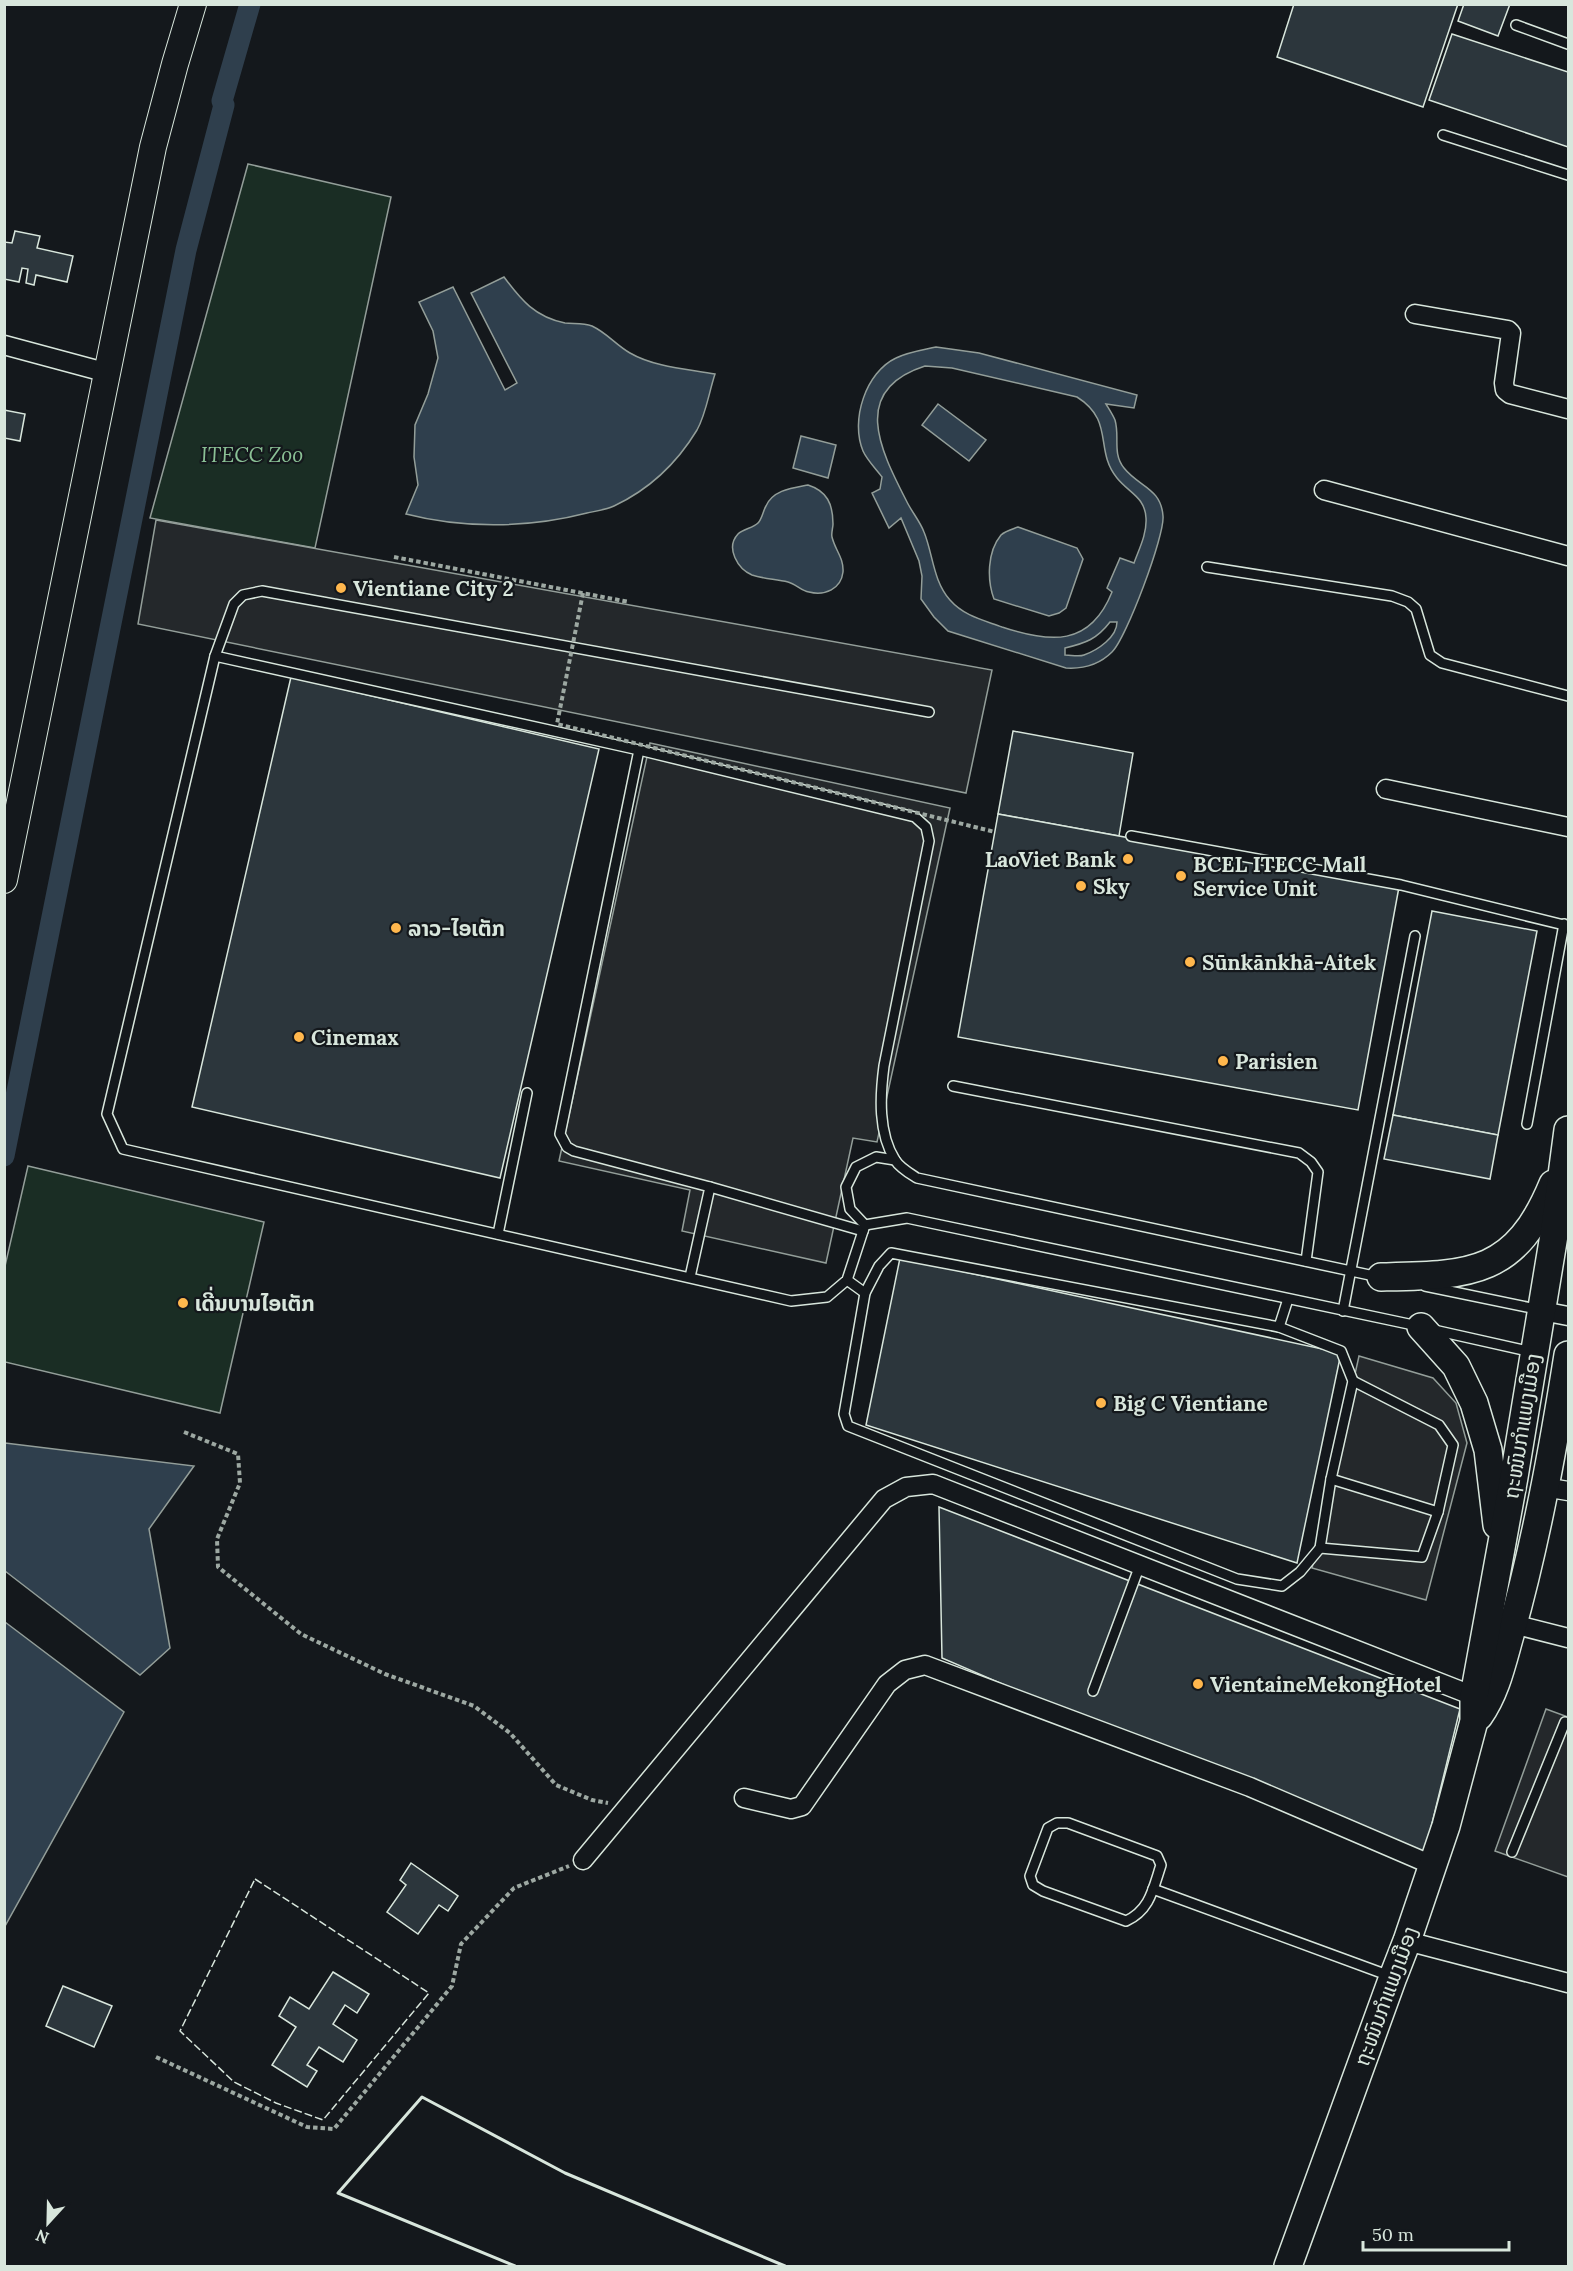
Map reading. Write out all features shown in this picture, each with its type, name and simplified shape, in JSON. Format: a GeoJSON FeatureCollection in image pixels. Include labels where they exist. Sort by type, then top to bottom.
{"type":"FeatureCollection","features":[{"type":"Feature","properties":{"kind":"main road"},"geometry":{"type":"LineString","coordinates":[[1380,1277],[1435,1276],[1468,1272],[1492,1262],[1516,1245],[1533,1225],[1567,1141]]}},
{"type":"Feature","properties":{"kind":"main road","name":"ຖະໜົນກຳແພງເມືອງ"},"geometry":{"type":"LineString","coordinates":[[1479,1706],[1500,1555],[1542,1311],[1567,1141]]}},
{"type":"Feature","properties":{"kind":"main road"},"geometry":{"type":"LineString","coordinates":[[1421,1327],[1456,1366],[1474,1403],[1488,1450],[1500,1555]]}},
{"type":"Feature","properties":{"kind":"main road","name":"ຖະໜົນກຳແພງເມືອງ"},"geometry":{"type":"LineString","coordinates":[[1287,2266],[1407,1941],[1479,1706],[1513,1624],[1529,1560],[1556,1489],[1568,1358]]}},
{"type":"Feature","properties":{"kind":"street"},"geometry":{"type":"LineString","coordinates":[[4,880],[7,854],[153,147],[193,4]]}},
{"type":"Feature","properties":{"kind":"street"},"geometry":{"type":"LineString","coordinates":[[1415,314],[1508,330],[1511,333],[1505,390],[1510,394],[1569,409]]}},
{"type":"Feature","properties":{"kind":"street"},"geometry":{"type":"LineString","coordinates":[[4,345],[108,373]]}},
{"type":"Feature","properties":{"kind":"street"},"geometry":{"type":"LineString","coordinates":[[1324,490],[1569,556]]}},
{"type":"Feature","properties":{"kind":"street"},"geometry":{"type":"LineString","coordinates":[[1386,789],[1569,827]]}},
{"type":"Feature","properties":{"kind":"street"},"geometry":{"type":"LineString","coordinates":[[1542,1311],[1569,1316]]}},
{"type":"Feature","properties":{"kind":"street"},"geometry":{"type":"LineString","coordinates":[[1534,1352],[1568,1358]]}},
{"type":"Feature","properties":{"kind":"street"},"geometry":{"type":"LineString","coordinates":[[583,1860],[884,1499],[906,1487],[933,1484],[1227,1600],[1479,1706]]}},
{"type":"Feature","properties":{"kind":"street"},"geometry":{"type":"LineString","coordinates":[[1513,1624],[1569,1638]]}},
{"type":"Feature","properties":{"kind":"street"},"geometry":{"type":"LineString","coordinates":[[744,1798],[791,1809],[802,1806],[887,1684],[905,1670],[925,1665],[1250,1787],[1432,1865]]}},
{"type":"Feature","properties":{"kind":"street"},"geometry":{"type":"LineString","coordinates":[[1407,1941],[1569,1983]]}},
{"type":"Feature","properties":{"kind":"lane"},"geometry":{"type":"LineString","coordinates":[[1516,25],[1569,44]]}},
{"type":"Feature","properties":{"kind":"lane"},"geometry":{"type":"LineString","coordinates":[[1443,135],[1569,175]]}},
{"type":"Feature","properties":{"kind":"lane"},"geometry":{"type":"LineString","coordinates":[[1207,567],[1392,596],[1408,602],[1416,609],[1430,655],[1442,663],[1569,696]]}},
{"type":"Feature","properties":{"kind":"lane"},"geometry":{"type":"LineString","coordinates":[[864,1228],[847,1280],[826,1297],[791,1300],[123,1149],[107,1114],[215,656],[234,604],[243,595],[262,591],[929,712]]}},
{"type":"Feature","properties":{"kind":"lane"},"geometry":{"type":"LineString","coordinates":[[215,656],[639,750],[862,803],[915,818],[926,827],[929,841],[881,1091],[882,1123],[895,1160]]}},
{"type":"Feature","properties":{"kind":"lane"},"geometry":{"type":"LineString","coordinates":[[639,750],[560,1134],[567,1147],[574,1151],[864,1228],[907,1218],[1534,1352]]}},
{"type":"Feature","properties":{"kind":"lane"},"geometry":{"type":"LineString","coordinates":[[1131,836],[1401,885],[1566,925],[1527,1124]]}},
{"type":"Feature","properties":{"kind":"lane"},"geometry":{"type":"LineString","coordinates":[[1343,1311],[1414,936]]}},
{"type":"Feature","properties":{"kind":"lane"},"geometry":{"type":"LineString","coordinates":[[953,1086],[1299,1154],[1311,1162],[1318,1172],[1306,1261]]}},
{"type":"Feature","properties":{"kind":"lane"},"geometry":{"type":"LineString","coordinates":[[498,1234],[527,1093]]}},
{"type":"Feature","properties":{"kind":"lane"},"geometry":{"type":"LineString","coordinates":[[864,1228],[850,1209],[846,1187],[856,1167],[876,1157],[895,1160],[917,1178],[1542,1311]]}},
{"type":"Feature","properties":{"kind":"lane"},"geometry":{"type":"LineString","coordinates":[[690,1277],[710,1187]]}},
{"type":"Feature","properties":{"kind":"lane"},"geometry":{"type":"LineString","coordinates":[[891,1253],[1279,1327],[1341,1351],[1353,1381],[1331,1479],[1320,1548],[1300,1572],[1282,1586],[1237,1579],[848,1426],[844,1414],[865,1293],[879,1266],[891,1253]]}},
{"type":"Feature","properties":{"kind":"lane"},"geometry":{"type":"LineString","coordinates":[[847,1280],[865,1293]]}},
{"type":"Feature","properties":{"kind":"lane"},"geometry":{"type":"LineString","coordinates":[[1279,1327],[1288,1299]]}},
{"type":"Feature","properties":{"kind":"lane"},"geometry":{"type":"LineString","coordinates":[[1320,1548],[1422,1557],[1438,1512],[1454,1445],[1438,1425],[1353,1381]]}},
{"type":"Feature","properties":{"kind":"lane"},"geometry":{"type":"LineString","coordinates":[[1331,1479],[1438,1512]]}},
{"type":"Feature","properties":{"kind":"lane"},"geometry":{"type":"LineString","coordinates":[[1093,1691],[1140,1565]]}},
{"type":"Feature","properties":{"kind":"lane"},"geometry":{"type":"LineString","coordinates":[[1227,1600],[1237,1579]]}},
{"type":"Feature","properties":{"kind":"lane"},"geometry":{"type":"LineString","coordinates":[[1512,1852],[1565,1722]]}},
{"type":"Feature","properties":{"kind":"lane"},"geometry":{"type":"LineString","coordinates":[[1057,1823],[1068,1823],[1157,1856],[1161,1866],[1153,1889],[1138,1916],[1126,1921],[1043,1891],[1033,1885],[1030,1876],[1048,1828],[1057,1823]]}},
{"type":"Feature","properties":{"kind":"lane"},"geometry":{"type":"LineString","coordinates":[[1153,1889],[1392,1977]]}},
{"type":"Feature","properties":{"kind":"path"},"geometry":{"type":"LineString","coordinates":[[394,557],[629,602]]}},
{"type":"Feature","properties":{"kind":"path"},"geometry":{"type":"LineString","coordinates":[[583,593],[557,724],[995,832]]}},
{"type":"Feature","properties":{"kind":"path"},"geometry":{"type":"LineString","coordinates":[[184,1432],[238,1454],[240,1483],[217,1539],[218,1567],[301,1634],[385,1674],[474,1706],[510,1733],[556,1785],[592,1800],[627,1807]]}},
{"type":"Feature","properties":{"kind":"path"},"geometry":{"type":"LineString","coordinates":[[156,2057],[307,2127],[334,2129],[452,1986],[460,1944],[514,1888],[583,1860]]}},
{"type":"Feature","properties":{"kind":"green space","name":"ITECC Zoo"},"geometry":{"type":"Polygon","coordinates":[[[248,164],[391,197],[315,548],[150,518],[248,164]]]}},
{"type":"Feature","properties":{"kind":"green space"},"geometry":{"type":"Polygon","coordinates":[[[28,1166],[264,1222],[220,1413],[5,1362],[5,1266],[28,1166]]]}},
{"type":"Feature","properties":{"kind":"shaded area"},"geometry":{"type":"Polygon","coordinates":[[[156,520],[992,670],[966,793],[138,624],[156,520]]]}},
{"type":"Feature","properties":{"kind":"shaded area"},"geometry":{"type":"Polygon","coordinates":[[[650,743],[950,808],[877,1142],[853,1138],[826,1263],[682,1231],[690,1190],[559,1161],[650,743]]]}},
{"type":"Feature","properties":{"kind":"shaded area"},"geometry":{"type":"Polygon","coordinates":[[[1359,1356],[1433,1378],[1456,1403],[1467,1443],[1426,1600],[1312,1568],[1359,1356]]]}},
{"type":"Feature","properties":{"kind":"shaded area"},"geometry":{"type":"Polygon","coordinates":[[[1546,1709],[1568,1717],[1568,1877],[1495,1851],[1546,1709]]]}},
{"type":"Feature","properties":{"kind":"water"},"geometry":{"type":"Polygon","coordinates":[[[504,277],[523,300],[545,317],[565,323],[592,326],[639,358],[671,367],[715,374],[700,424],[680,454],[661,474],[650,484],[614,506],[542,522],[496,525],[451,522],[406,514],[418,485],[414,457],[415,425],[428,394],[438,358],[433,331],[419,302],[453,287],[505,390],[517,383],[471,293],[504,277]]]}},
{"type":"Feature","properties":{"kind":"water"},"geometry":{"type":"Polygon","coordinates":[[[936,347],[979,353],[1137,395],[1134,408],[1106,404],[1115,420],[1120,462],[1158,499],[1163,516],[1162,527],[1151,564],[1126,628],[1112,652],[1102,660],[1084,667],[1066,668],[948,631],[921,599],[922,576],[919,561],[901,518],[889,528],[872,493],[880,489],[882,477],[863,451],[858,425],[863,398],[876,374],[885,365],[896,358],[936,347]],[[925,366],[902,377],[887,390],[879,405],[878,423],[887,461],[922,528],[944,593],[968,614],[1020,632],[1052,637],[1067,636],[1080,631],[1092,623],[1103,610],[1112,592],[1107,588],[1120,558],[1134,563],[1146,524],[1145,511],[1140,500],[1117,478],[1110,467],[1096,416],[1089,406],[1077,397],[952,368],[925,366]],[[1110,622],[1090,640],[1065,648],[1065,655],[1082,656],[1101,646],[1116,628],[1117,622],[1110,622]]]}},
{"type":"Feature","properties":{"kind":"water"},"geometry":{"type":"Polygon","coordinates":[[[938,404],[986,440],[969,461],[922,425],[938,404]]]}},
{"type":"Feature","properties":{"kind":"water"},"geometry":{"type":"Polygon","coordinates":[[[801,436],[836,445],[828,478],[793,468],[801,436]]]}},
{"type":"Feature","properties":{"kind":"water"},"geometry":{"type":"Polygon","coordinates":[[[808,485],[820,491],[828,499],[833,517],[832,537],[843,567],[842,578],[836,587],[821,593],[806,591],[788,582],[752,575],[742,568],[733,552],[734,540],[738,534],[758,523],[773,496],[808,485]]]}},
{"type":"Feature","properties":{"kind":"water"},"geometry":{"type":"Polygon","coordinates":[[[1018,527],[1077,548],[1083,559],[1066,608],[1059,613],[1049,616],[994,599],[989,575],[993,550],[1001,535],[1018,527]]]}},
{"type":"Feature","properties":{"kind":"water"},"geometry":{"type":"Polygon","coordinates":[[[5,1443],[194,1466],[149,1529],[170,1648],[140,1675],[5,1571],[5,1443]]]}},
{"type":"Feature","properties":{"kind":"water"},"geometry":{"type":"Polygon","coordinates":[[[5,1622],[124,1712],[5,1926],[5,1622]]]}},
{"type":"Feature","properties":{"kind":"building"},"geometry":{"type":"Polygon","coordinates":[[[1294,4],[1458,4],[1423,107],[1277,57],[1294,4]]]}},
{"type":"Feature","properties":{"kind":"building"},"geometry":{"type":"Polygon","coordinates":[[[1464,4],[1510,4],[1498,36],[1458,21],[1464,4]]]}},
{"type":"Feature","properties":{"kind":"building"},"geometry":{"type":"Polygon","coordinates":[[[1452,34],[1568,72],[1568,147],[1429,100],[1452,34]]]}},
{"type":"Feature","properties":{"kind":"building"},"geometry":{"type":"Polygon","coordinates":[[[15,231],[40,236],[37,248],[73,256],[67,282],[36,275],[34,285],[26,283],[28,269],[22,268],[19,282],[4,279],[4,242],[12,243],[15,231]]]}},
{"type":"Feature","properties":{"kind":"building"},"geometry":{"type":"Polygon","coordinates":[[[4,410],[25,414],[20,441],[4,438],[4,410]]]}},
{"type":"Feature","properties":{"kind":"building","name":"ລາວ-ໄອເຕັກ"},"geometry":{"type":"Polygon","coordinates":[[[291,677],[599,749],[500,1178],[192,1107],[291,677]]]}},
{"type":"Feature","properties":{"kind":"building"},"geometry":{"type":"Polygon","coordinates":[[[1013,731],[1133,753],[1119,836],[998,814],[1013,731]]]}},
{"type":"Feature","properties":{"kind":"building"},"geometry":{"type":"Polygon","coordinates":[[[998,814],[1399,887],[1358,1110],[958,1037],[998,814]]]}},
{"type":"Feature","properties":{"kind":"building"},"geometry":{"type":"Polygon","coordinates":[[[1432,911],[1537,931],[1498,1135],[1393,1115],[1432,911]]]}},
{"type":"Feature","properties":{"kind":"building"},"geometry":{"type":"Polygon","coordinates":[[[1393,1115],[1498,1135],[1490,1179],[1384,1159],[1393,1115]]]}},
{"type":"Feature","properties":{"kind":"building","name":"Big C Vientiane"},"geometry":{"type":"Polygon","coordinates":[[[900,1258],[1341,1353],[1297,1563],[866,1425],[900,1258]]]}},
{"type":"Feature","properties":{"kind":"building","name":"VientaineMekongHotel"},"geometry":{"type":"Polygon","coordinates":[[[939,1507],[1460,1709],[1425,1852],[1193,1766],[942,1658],[939,1507]]]}},
{"type":"Feature","properties":{"kind":"building"},"geometry":{"type":"Polygon","coordinates":[[[411,1863],[458,1896],[448,1911],[439,1905],[418,1934],[387,1912],[406,1885],[400,1880],[411,1863]]]}},
{"type":"Feature","properties":{"kind":"building"},"geometry":{"type":"Polygon","coordinates":[[[333,1972],[369,1994],[357,2013],[345,2005],[333,2024],[357,2040],[343,2062],[319,2047],[307,2065],[317,2071],[307,2087],[272,2065],[296,2027],[279,2016],[290,1997],[309,2009],[333,1972]]]}},
{"type":"Feature","properties":{"kind":"building"},"geometry":{"type":"Polygon","coordinates":[[[63,1986],[112,2006],[94,2047],[46,2026],[63,1986]]]}},
{"type":"Feature","properties":{"kind":"waterway"},"geometry":{"type":"LineString","coordinates":[[4,1156],[186,250],[224,105],[222,101],[250,4]]}},
{"type":"Feature","properties":{"kind":"fence"},"geometry":{"type":"LineString","coordinates":[[255,1879],[429,1993],[323,2120],[276,2103],[234,2082],[180,2031],[255,1879]]}},
{"type":"Feature","properties":{"kind":"wall"},"geometry":{"type":"LineString","coordinates":[[515,2266],[338,2193],[422,2097],[565,2173],[785,2266]]}},
{"type":"Feature","properties":{"kind":"place","name":"Vientiane City 2"},"geometry":{"type":"Point","coordinates":[341,588]}},
{"type":"Feature","properties":{"kind":"place","name":"LaoViet Bank"},"geometry":{"type":"Point","coordinates":[1128,859]}},
{"type":"Feature","properties":{"kind":"place","name":"BCEL ITECC Mall Service Unit"},"geometry":{"type":"Point","coordinates":[1181,876]}},
{"type":"Feature","properties":{"kind":"place","name":"Sky"},"geometry":{"type":"Point","coordinates":[1081,886]}},
{"type":"Feature","properties":{"kind":"place","name":"ລາວ-ໄອເຕັກ"},"geometry":{"type":"Point","coordinates":[396,928]}},
{"type":"Feature","properties":{"kind":"place","name":"Sūnkānkhā-Aitek"},"geometry":{"type":"Point","coordinates":[1190,962]}},
{"type":"Feature","properties":{"kind":"place","name":"Cinemax"},"geometry":{"type":"Point","coordinates":[299,1037]}},
{"type":"Feature","properties":{"kind":"place","name":"Parisien"},"geometry":{"type":"Point","coordinates":[1223,1061]}},
{"type":"Feature","properties":{"kind":"place","name":"ເດີ່ນບານໄອເຕັກ"},"geometry":{"type":"Point","coordinates":[183,1303]}},
{"type":"Feature","properties":{"kind":"place","name":"Big C Vientiane"},"geometry":{"type":"Point","coordinates":[1101,1403]}},
{"type":"Feature","properties":{"kind":"place","name":"VientaineMekongHotel"},"geometry":{"type":"Point","coordinates":[1198,1684]}}]}
